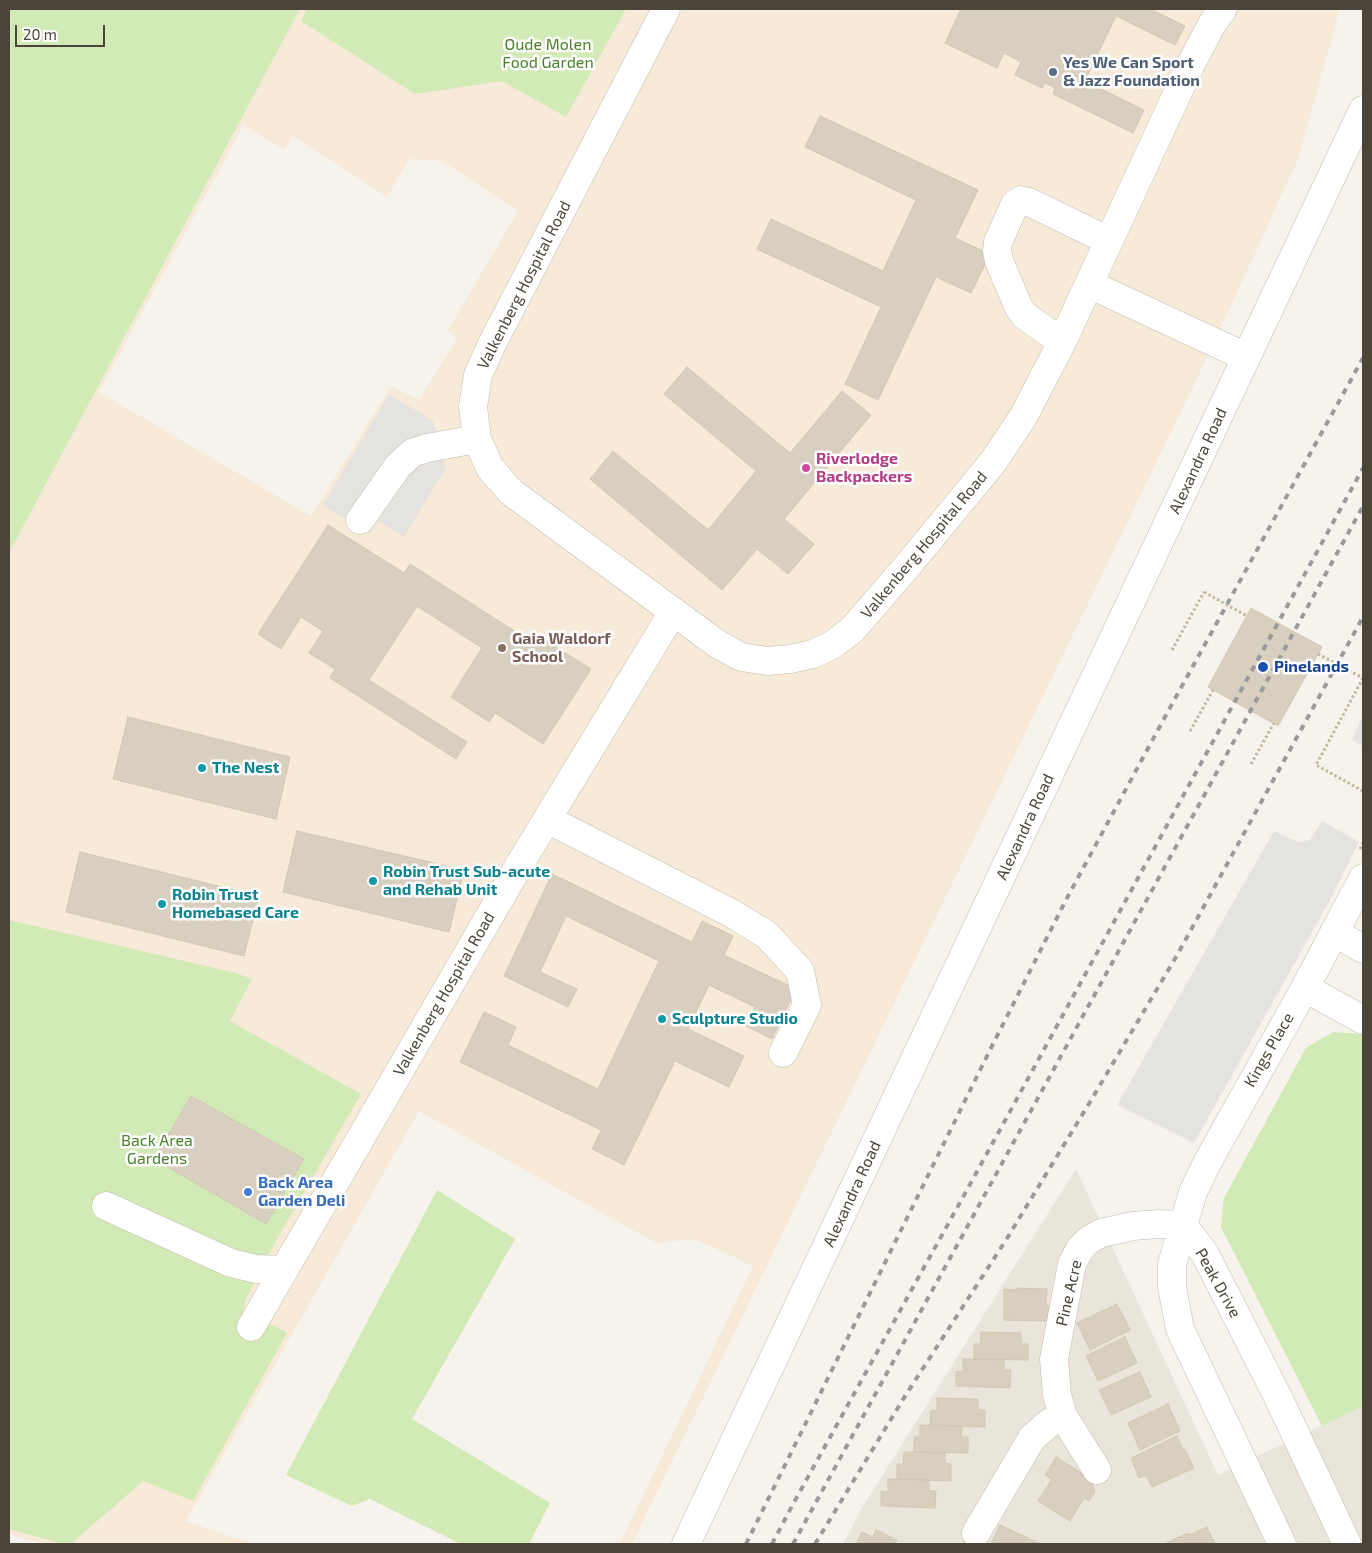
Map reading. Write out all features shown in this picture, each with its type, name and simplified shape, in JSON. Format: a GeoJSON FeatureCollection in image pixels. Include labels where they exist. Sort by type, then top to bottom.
{"type":"FeatureCollection","features":[{"type":"Feature","properties":{"kind":"street","name":"Valkenberg Hospital Road"},"geometry":{"type":"LineString","coordinates":[[666,9],[478,375],[472,407],[477,440],[490,468],[511,492],[716,644],[741,656],[768,661],[813,654],[832,646],[852,630],[993,462],[1023,417],[1062,342],[1191,64],[1212,24],[1223,9]]}},
{"type":"Feature","properties":{"kind":"street","name":"Alexandra Road"},"geometry":{"type":"LineString","coordinates":[[686,1544],[1363,110]]}},
{"type":"Feature","properties":{"kind":"street"},"geometry":{"type":"LineString","coordinates":[[1062,342],[1025,316],[999,262],[998,242],[1015,204],[1021,200],[1029,202],[1109,242]]}},
{"type":"Feature","properties":{"kind":"street"},"geometry":{"type":"LineString","coordinates":[[1090,284],[1246,357]]}},
{"type":"Feature","properties":{"kind":"street"},"geometry":{"type":"LineString","coordinates":[[360,520],[398,466],[412,453],[427,448],[477,440]]}},
{"type":"Feature","properties":{"kind":"street","name":"Valkenberg Hospital Road"},"geometry":{"type":"LineString","coordinates":[[251,1327],[547,819],[673,612]]}},
{"type":"Feature","properties":{"kind":"street"},"geometry":{"type":"LineString","coordinates":[[547,819],[731,913],[767,935],[800,971],[807,1005],[783,1053]]}},
{"type":"Feature","properties":{"kind":"street","name":"Kings Place"},"geometry":{"type":"LineString","coordinates":[[1183,1225],[1194,1192],[1207,1163],[1305,988],[1363,878]]}},
{"type":"Feature","properties":{"kind":"street"},"geometry":{"type":"LineString","coordinates":[[1334,932],[1363,949]]}},
{"type":"Feature","properties":{"kind":"street"},"geometry":{"type":"LineString","coordinates":[[1305,988],[1363,1020]]}},
{"type":"Feature","properties":{"kind":"street"},"geometry":{"type":"LineString","coordinates":[[106,1206],[231,1263],[256,1269],[284,1270]]}},
{"type":"Feature","properties":{"kind":"street","name":"Pine Acre"},"geometry":{"type":"LineString","coordinates":[[1097,1470],[1063,1416],[1057,1395],[1054,1359],[1072,1264],[1080,1249],[1101,1232],[1132,1226],[1183,1225]]}},
{"type":"Feature","properties":{"kind":"street","name":"Peak Drive"},"geometry":{"type":"LineString","coordinates":[[1183,1225],[1172,1264],[1172,1288],[1180,1329],[1282,1544]]}},
{"type":"Feature","properties":{"kind":"street","name":"Peak Drive"},"geometry":{"type":"LineString","coordinates":[[1183,1225],[1205,1254],[1279,1399],[1347,1544]]}},
{"type":"Feature","properties":{"kind":"street"},"geometry":{"type":"LineString","coordinates":[[976,1533],[1032,1438],[1049,1423],[1063,1416]]}},
{"type":"Feature","properties":{"kind":"path"},"geometry":{"type":"LineString","coordinates":[[1172,650],[1204,592],[1247,616]]}},
{"type":"Feature","properties":{"kind":"path"},"geometry":{"type":"LineString","coordinates":[[1318,654],[1363,678],[1316,765],[1363,791]]}},
{"type":"Feature","properties":{"kind":"path"},"geometry":{"type":"LineString","coordinates":[[1190,730],[1212,690]]}},
{"type":"Feature","properties":{"kind":"path"},"geometry":{"type":"LineString","coordinates":[[1251,764],[1274,723]]}},
{"type":"Feature","properties":{"kind":"shaded area"},"geometry":{"type":"Polygon","coordinates":[[[300,9],[1340,9],[1298,159],[1242,282],[1194,385],[632,1544],[620,1544],[753,1266],[694,1239],[656,1243],[419,1111],[186,1521],[253,1544],[43,1544],[9,1534],[9,553],[300,9]],[[244,125],[99,392],[311,516],[391,386],[419,400],[457,338],[448,330],[518,211],[442,161],[409,159],[387,197],[293,136],[284,150],[244,125]]]}},
{"type":"Feature","properties":{"kind":"shaded area"},"geometry":{"type":"Polygon","coordinates":[[[389,394],[433,421],[446,468],[404,537],[378,521],[370,533],[323,505],[389,394]]]}},
{"type":"Feature","properties":{"kind":"shaded area"},"geometry":{"type":"Polygon","coordinates":[[[1363,715],[1363,746],[1352,740],[1363,715]]]}},
{"type":"Feature","properties":{"kind":"shaded area"},"geometry":{"type":"Polygon","coordinates":[[[1322,821],[1359,842],[1330,900],[1194,1143],[1117,1105],[1274,831],[1298,842],[1310,840],[1322,821]]]}},
{"type":"Feature","properties":{"kind":"shaded area"},"geometry":{"type":"Polygon","coordinates":[[[1076,1169],[1218,1475],[1363,1406],[1363,1544],[843,1544],[863,1506],[1076,1169]]]}},
{"type":"Feature","properties":{"kind":"green space"},"geometry":{"type":"Polygon","coordinates":[[[9,9],[300,9],[9,553],[9,9]]]}},
{"type":"Feature","properties":{"kind":"green space","name":"Oude Molen Food Garden"},"geometry":{"type":"Polygon","coordinates":[[[307,9],[626,9],[566,117],[502,81],[415,94],[301,21],[307,9]]]}},
{"type":"Feature","properties":{"kind":"green space","name":"Back Area Gardens"},"geometry":{"type":"Polygon","coordinates":[[[9,920],[236,973],[252,979],[230,1021],[361,1094],[277,1239],[246,1299],[243,1309],[287,1333],[193,1501],[143,1481],[71,1544],[63,1544],[9,1529],[9,920]]]}},
{"type":"Feature","properties":{"kind":"green space"},"geometry":{"type":"Polygon","coordinates":[[[1333,1032],[1363,1034],[1363,1406],[1322,1426],[1221,1227],[1224,1198],[1306,1048],[1333,1032]]]}},
{"type":"Feature","properties":{"kind":"green space"},"geometry":{"type":"Polygon","coordinates":[[[437,1190],[515,1239],[412,1419],[550,1503],[529,1544],[461,1544],[370,1499],[352,1506],[286,1475],[437,1190]]]}},
{"type":"Feature","properties":{"kind":"building","name":"Yes We Can Sport & Jazz Foundation"},"geometry":{"type":"Polygon","coordinates":[[[961,9],[1150,9],[1185,26],[1175,45],[1116,16],[1085,81],[1144,110],[1133,133],[1053,94],[1055,88],[1045,83],[1042,88],[1015,75],[1021,62],[1004,53],[997,68],[945,43],[961,9]]]}},
{"type":"Feature","properties":{"kind":"building"},"geometry":{"type":"Polygon","coordinates":[[[820,116],[978,190],[955,238],[990,254],[971,293],[936,277],[878,400],[845,384],[881,307],[757,249],[771,219],[883,271],[916,200],[805,147],[820,116]]]}},
{"type":"Feature","properties":{"kind":"building"},"geometry":{"type":"Polygon","coordinates":[[[687,367],[790,453],[842,391],[871,415],[784,519],[814,544],[788,574],[757,549],[722,590],[590,479],[613,451],[708,530],[756,471],[664,394],[687,367]]]}},
{"type":"Feature","properties":{"kind":"building"},"geometry":{"type":"Polygon","coordinates":[[[328,525],[404,573],[410,564],[530,641],[535,634],[591,669],[543,744],[495,713],[489,722],[451,697],[482,648],[417,606],[369,680],[467,742],[456,759],[330,678],[335,669],[309,653],[323,631],[301,617],[281,649],[258,634],[328,525]]]}},
{"type":"Feature","properties":{"kind":"building"},"geometry":{"type":"Polygon","coordinates":[[[1251,608],[1322,647],[1278,726],[1208,687],[1251,608]]]}},
{"type":"Feature","properties":{"kind":"building","name":"The Nest"},"geometry":{"type":"Polygon","coordinates":[[[128,717],[290,757],[276,819],[113,779],[128,717]]]}},
{"type":"Feature","properties":{"kind":"building","name":"Robin Trust Sub-acute and Rehab Unit"},"geometry":{"type":"Polygon","coordinates":[[[297,831],[464,870],[449,932],[283,892],[297,831]]]}},
{"type":"Feature","properties":{"kind":"building","name":"Robin Trust Homebased Care"},"geometry":{"type":"Polygon","coordinates":[[[80,852],[259,896],[244,956],[66,912],[80,852]]]}},
{"type":"Feature","properties":{"kind":"building","name":"Sculpture Studio"},"geometry":{"type":"Polygon","coordinates":[[[552,874],[692,942],[702,921],[733,936],[724,955],[796,989],[772,1039],[746,1026],[755,1007],[709,985],[688,1029],[744,1056],[729,1087],[675,1061],[624,1165],[592,1149],[601,1130],[460,1062],[484,1012],[516,1027],[508,1045],[598,1089],[659,961],[566,916],[540,972],[577,989],[568,1007],[504,976],[552,874]]]}},
{"type":"Feature","properties":{"kind":"building","name":"Back Area Garden Deli"},"geometry":{"type":"Polygon","coordinates":[[[191,1096],[304,1159],[266,1224],[154,1159],[191,1096]]]}},
{"type":"Feature","properties":{"kind":"building"},"geometry":{"type":"Polygon","coordinates":[[[1016,1288],[1047,1289],[1048,1321],[1004,1320],[1004,1289],[1016,1290],[1016,1288]]]}},
{"type":"Feature","properties":{"kind":"building"},"geometry":{"type":"Polygon","coordinates":[[[1117,1304],[1130,1330],[1090,1350],[1077,1323],[1117,1304]]]}},
{"type":"Feature","properties":{"kind":"building"},"geometry":{"type":"Polygon","coordinates":[[[981,1332],[1021,1333],[1021,1344],[1028,1344],[1028,1360],[974,1359],[974,1344],[980,1344],[981,1332]]]}},
{"type":"Feature","properties":{"kind":"building"},"geometry":{"type":"Polygon","coordinates":[[[1125,1337],[1137,1363],[1098,1381],[1086,1356],[1125,1337]]]}},
{"type":"Feature","properties":{"kind":"building"},"geometry":{"type":"Polygon","coordinates":[[[963,1359],[1004,1360],[1004,1370],[1011,1370],[1010,1388],[956,1386],[956,1371],[963,1372],[963,1359]]]}},
{"type":"Feature","properties":{"kind":"building"},"geometry":{"type":"Polygon","coordinates":[[[1140,1372],[1151,1397],[1111,1415],[1099,1390],[1140,1372]]]}},
{"type":"Feature","properties":{"kind":"building"},"geometry":{"type":"Polygon","coordinates":[[[937,1398],[978,1399],[978,1410],[985,1410],[985,1427],[930,1425],[931,1410],[937,1411],[937,1398]]]}},
{"type":"Feature","properties":{"kind":"building"},"geometry":{"type":"Polygon","coordinates":[[[1168,1404],[1180,1431],[1140,1450],[1128,1423],[1168,1404]]]}},
{"type":"Feature","properties":{"kind":"building"},"geometry":{"type":"Polygon","coordinates":[[[920,1425],[962,1426],[961,1437],[968,1437],[968,1453],[914,1452],[914,1437],[920,1437],[920,1425]]]}},
{"type":"Feature","properties":{"kind":"building"},"geometry":{"type":"Polygon","coordinates":[[[1177,1436],[1194,1468],[1152,1487],[1146,1475],[1139,1478],[1131,1458],[1177,1436]]]}},
{"type":"Feature","properties":{"kind":"building"},"geometry":{"type":"Polygon","coordinates":[[[904,1452],[945,1453],[945,1463],[951,1464],[951,1481],[897,1479],[897,1464],[903,1464],[904,1452]]]}},
{"type":"Feature","properties":{"kind":"building"},"geometry":{"type":"Polygon","coordinates":[[[1056,1457],[1091,1479],[1095,1492],[1089,1501],[1084,1498],[1070,1521],[1038,1501],[1052,1479],[1045,1475],[1056,1457]]]}},
{"type":"Feature","properties":{"kind":"building"},"geometry":{"type":"Polygon","coordinates":[[[888,1479],[929,1480],[929,1491],[936,1491],[935,1508],[881,1506],[881,1491],[888,1492],[888,1479]]]}},
{"type":"Feature","properties":{"kind":"building"},"geometry":{"type":"Polygon","coordinates":[[[1000,1525],[1041,1544],[991,1544],[1000,1525]]]}},
{"type":"Feature","properties":{"kind":"building"},"geometry":{"type":"Polygon","coordinates":[[[1207,1527],[1215,1544],[1164,1544],[1188,1533],[1189,1535],[1207,1527]]]}},
{"type":"Feature","properties":{"kind":"building"},"geometry":{"type":"Polygon","coordinates":[[[876,1530],[897,1540],[895,1544],[856,1544],[862,1532],[873,1537],[876,1530]]]}},
{"type":"Feature","properties":{"kind":"railway"},"geometry":{"type":"LineString","coordinates":[[746,1544],[1067,898],[1363,358]]}},
{"type":"Feature","properties":{"kind":"railway"},"geometry":{"type":"LineString","coordinates":[[772,1544],[1363,468]]}},
{"type":"Feature","properties":{"kind":"railway"},"geometry":{"type":"LineString","coordinates":[[793,1544],[1363,506]]}},
{"type":"Feature","properties":{"kind":"railway"},"geometry":{"type":"LineString","coordinates":[[815,1544],[907,1393],[1006,1240],[1176,957],[1363,617]]}},
{"type":"Feature","properties":{"kind":"place","name":"Yes We Can Sport & Jazz Foundation"},"geometry":{"type":"Point","coordinates":[1053,72]}},
{"type":"Feature","properties":{"kind":"place","name":"Riverlodge Backpackers"},"geometry":{"type":"Point","coordinates":[806,468]}},
{"type":"Feature","properties":{"kind":"place","name":"Gaia Waldorf School"},"geometry":{"type":"Point","coordinates":[502,648]}},
{"type":"Feature","properties":{"kind":"place","name":"Pinelands"},"geometry":{"type":"Point","coordinates":[1263,667]}},
{"type":"Feature","properties":{"kind":"place","name":"The Nest"},"geometry":{"type":"Point","coordinates":[202,768]}},
{"type":"Feature","properties":{"kind":"place","name":"Robin Trust Sub-acute and Rehab Unit"},"geometry":{"type":"Point","coordinates":[373,881]}},
{"type":"Feature","properties":{"kind":"place","name":"Robin Trust Homebased Care"},"geometry":{"type":"Point","coordinates":[162,904]}},
{"type":"Feature","properties":{"kind":"place","name":"Sculpture Studio"},"geometry":{"type":"Point","coordinates":[662,1019]}},
{"type":"Feature","properties":{"kind":"place","name":"Back Area Garden Deli"},"geometry":{"type":"Point","coordinates":[248,1192]}}]}
